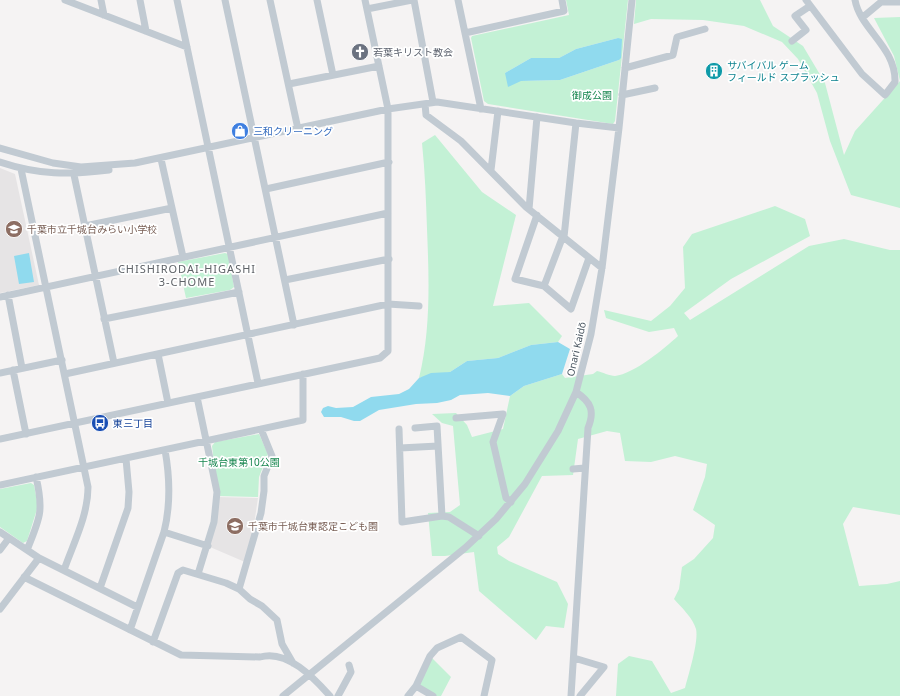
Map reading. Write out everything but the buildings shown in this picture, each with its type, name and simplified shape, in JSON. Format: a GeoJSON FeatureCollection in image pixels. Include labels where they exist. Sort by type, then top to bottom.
{"type":"FeatureCollection","features":[{"type":"Feature","properties":{"kind":"street"},"geometry":{"type":"LineString","coordinates":[[65,0],[187,47]]}},
{"type":"Feature","properties":{"kind":"street"},"geometry":{"type":"LineString","coordinates":[[101,0],[104,15]]}},
{"type":"Feature","properties":{"kind":"street"},"geometry":{"type":"LineString","coordinates":[[140,0],[146,31]]}},
{"type":"Feature","properties":{"kind":"street"},"geometry":{"type":"LineString","coordinates":[[179,0],[187,47],[258,383]]}},
{"type":"Feature","properties":{"kind":"street"},"geometry":{"type":"LineString","coordinates":[[225,0],[294,325]]}},
{"type":"Feature","properties":{"kind":"street"},"geometry":{"type":"LineString","coordinates":[[270,0],[298,129]]}},
{"type":"Feature","properties":{"kind":"street"},"geometry":{"type":"LineString","coordinates":[[317,0],[333,75]]}},
{"type":"Feature","properties":{"kind":"street"},"geometry":{"type":"LineString","coordinates":[[0,438],[26,434],[380,358],[385,355],[388,351],[388,110],[365,0]]}},
{"type":"Feature","properties":{"kind":"street"},"geometry":{"type":"LineString","coordinates":[[367,9],[413,0],[433,102]]}},
{"type":"Feature","properties":{"kind":"street"},"geometry":{"type":"LineString","coordinates":[[458,0],[481,109]]}},
{"type":"Feature","properties":{"kind":"street"},"geometry":{"type":"LineString","coordinates":[[465,32],[564,12],[562,0]]}},
{"type":"Feature","properties":{"kind":"street","name":"Onari Kaidō"},"geometry":{"type":"LineString","coordinates":[[283,696],[479,536],[511,502],[547,451],[576,392],[591,334],[602,268],[619,128],[632,0]]}},
{"type":"Feature","properties":{"kind":"street"},"geometry":{"type":"LineString","coordinates":[[792,41],[806,30],[796,16],[808,3],[862,74],[885,95],[894,82],[891,62],[863,17],[855,0]]}},
{"type":"Feature","properties":{"kind":"street"},"geometry":{"type":"LineString","coordinates":[[863,17],[881,2],[900,2]]}},
{"type":"Feature","properties":{"kind":"street"},"geometry":{"type":"LineString","coordinates":[[625,68],[673,55],[677,37],[705,30]]}},
{"type":"Feature","properties":{"kind":"street"},"geometry":{"type":"LineString","coordinates":[[289,84],[379,66]]}},
{"type":"Feature","properties":{"kind":"street"},"geometry":{"type":"LineString","coordinates":[[622,95],[655,88]]}},
{"type":"Feature","properties":{"kind":"street"},"geometry":{"type":"LineString","coordinates":[[0,148],[53,163],[81,167],[135,163],[162,159],[388,110],[433,102],[619,128]]}},
{"type":"Feature","properties":{"kind":"street"},"geometry":{"type":"LineString","coordinates":[[425,104],[426,115],[461,141],[529,209],[602,268]]}},
{"type":"Feature","properties":{"kind":"street"},"geometry":{"type":"LineString","coordinates":[[491,170],[498,111]]}},
{"type":"Feature","properties":{"kind":"street"},"geometry":{"type":"LineString","coordinates":[[529,209],[537,117]]}},
{"type":"Feature","properties":{"kind":"street"},"geometry":{"type":"LineString","coordinates":[[544,286],[564,236],[576,123]]}},
{"type":"Feature","properties":{"kind":"street"},"geometry":{"type":"LineString","coordinates":[[162,159],[183,257]]}},
{"type":"Feature","properties":{"kind":"street"},"geometry":{"type":"LineString","coordinates":[[0,162],[21,169],[74,175],[110,170],[135,163]]}},
{"type":"Feature","properties":{"kind":"street"},"geometry":{"type":"LineString","coordinates":[[266,189],[389,162]]}},
{"type":"Feature","properties":{"kind":"street"},"geometry":{"type":"LineString","coordinates":[[21,169],[85,467],[88,499],[64,570]]}},
{"type":"Feature","properties":{"kind":"street"},"geometry":{"type":"LineString","coordinates":[[74,175],[114,363]]}},
{"type":"Feature","properties":{"kind":"street"},"geometry":{"type":"LineString","coordinates":[[85,226],[172,208]]}},
{"type":"Feature","properties":{"kind":"street"},"geometry":{"type":"LineString","coordinates":[[0,297],[388,213]]}},
{"type":"Feature","properties":{"kind":"street"},"geometry":{"type":"LineString","coordinates":[[537,215],[515,279],[544,286],[571,309],[589,258]]}},
{"type":"Feature","properties":{"kind":"street"},"geometry":{"type":"LineString","coordinates":[[285,280],[389,259]]}},
{"type":"Feature","properties":{"kind":"street"},"geometry":{"type":"LineString","coordinates":[[104,319],[239,292]]}},
{"type":"Feature","properties":{"kind":"street"},"geometry":{"type":"LineString","coordinates":[[8,295],[22,368]]}},
{"type":"Feature","properties":{"kind":"street"},"geometry":{"type":"LineString","coordinates":[[65,374],[388,304],[418,306]]}},
{"type":"Feature","properties":{"kind":"street"},"geometry":{"type":"LineString","coordinates":[[158,354],[168,403]]}},
{"type":"Feature","properties":{"kind":"street"},"geometry":{"type":"LineString","coordinates":[[0,373],[62,360]]}},
{"type":"Feature","properties":{"kind":"street"},"geometry":{"type":"LineString","coordinates":[[12,370],[26,434]]}},
{"type":"Feature","properties":{"kind":"street"},"geometry":{"type":"LineString","coordinates":[[0,485],[303,420],[302,374]]}},
{"type":"Feature","properties":{"kind":"street"},"geometry":{"type":"LineString","coordinates":[[571,696],[588,428],[592,418],[592,412],[587,401],[576,392]]}},
{"type":"Feature","properties":{"kind":"street"},"geometry":{"type":"LineString","coordinates":[[197,397],[217,492],[214,522],[208,546],[198,574]]}},
{"type":"Feature","properties":{"kind":"street"},"geometry":{"type":"LineString","coordinates":[[456,418],[503,414],[493,442],[500,466],[506,498],[511,502]]}},
{"type":"Feature","properties":{"kind":"street"},"geometry":{"type":"LineString","coordinates":[[415,428],[437,426],[442,516]]}},
{"type":"Feature","properties":{"kind":"street"},"geometry":{"type":"LineString","coordinates":[[399,428],[402,522],[442,516],[449,517],[479,536]]}},
{"type":"Feature","properties":{"kind":"street"},"geometry":{"type":"LineString","coordinates":[[239,589],[261,513],[264,491],[264,476],[272,456],[260,429]]}},
{"type":"Feature","properties":{"kind":"street"},"geometry":{"type":"LineString","coordinates":[[400,448],[438,446]]}},
{"type":"Feature","properties":{"kind":"street"},"geometry":{"type":"LineString","coordinates":[[130,630],[164,532],[168,515],[170,488],[165,450]]}},
{"type":"Feature","properties":{"kind":"street"},"geometry":{"type":"LineString","coordinates":[[100,588],[128,508],[129,492],[126,459]]}},
{"type":"Feature","properties":{"kind":"street"},"geometry":{"type":"LineString","coordinates":[[573,469],[585,468]]}},
{"type":"Feature","properties":{"kind":"street"},"geometry":{"type":"LineString","coordinates":[[27,550],[38,523],[42,507],[36,477]]}},
{"type":"Feature","properties":{"kind":"street"},"geometry":{"type":"LineString","coordinates":[[0,532],[38,558],[137,607]]}},
{"type":"Feature","properties":{"kind":"street"},"geometry":{"type":"LineString","coordinates":[[164,532],[208,546]]}},
{"type":"Feature","properties":{"kind":"street"},"geometry":{"type":"LineString","coordinates":[[0,550],[9,538]]}},
{"type":"Feature","properties":{"kind":"street"},"geometry":{"type":"LineString","coordinates":[[0,609],[38,558]]}},
{"type":"Feature","properties":{"kind":"street"},"geometry":{"type":"LineString","coordinates":[[153,642],[178,573],[183,570],[239,589],[250,599],[262,606],[277,620],[282,644],[293,663]]}},
{"type":"Feature","properties":{"kind":"street"},"geometry":{"type":"LineString","coordinates":[[24,577],[181,655],[260,657],[270,654],[293,663],[330,696]]}},
{"type":"Feature","properties":{"kind":"street"},"geometry":{"type":"LineString","coordinates":[[408,696],[416,686],[430,656],[437,648],[461,637],[492,660],[484,696]]}},
{"type":"Feature","properties":{"kind":"street"},"geometry":{"type":"LineString","coordinates":[[574,658],[604,667],[580,696]]}},
{"type":"Feature","properties":{"kind":"street"},"geometry":{"type":"LineString","coordinates":[[338,696],[351,672],[349,665]]}},
{"type":"Feature","properties":{"kind":"street"},"geometry":{"type":"LineString","coordinates":[[416,686],[433,696]]}},
{"type":"Feature","properties":{"kind":"shaded area","name":"千葉市立千城台みらい小学校"},"geometry":{"type":"Polygon","coordinates":[[[0,168],[15,174],[39,285],[0,293],[0,168]]]}},
{"type":"Feature","properties":{"kind":"shaded area","name":"千葉市千城台東認定こども園"},"geometry":{"type":"Polygon","coordinates":[[[218,497],[258,498],[253,531],[245,562],[210,547],[218,497]]]}},
{"type":"Feature","properties":{"kind":"green space","name":"御成公園"},"geometry":{"type":"Polygon","coordinates":[[[566,0],[628,0],[615,121],[613,124],[488,104],[484,101],[471,38],[472,36],[569,15],[566,0]],[[618,38],[576,49],[559,58],[531,58],[505,73],[521,81],[560,80],[619,60],[618,38]]]}},
{"type":"Feature","properties":{"kind":"green space"},"geometry":{"type":"Polygon","coordinates":[[[636,0],[760,0],[773,26],[803,46],[825,83],[844,155],[855,131],[900,81],[900,208],[851,195],[830,141],[817,93],[798,59],[782,42],[744,26],[703,20],[651,19],[634,24],[636,0]]]}},
{"type":"Feature","properties":{"kind":"green space"},"geometry":{"type":"Polygon","coordinates":[[[900,17],[900,81],[894,56],[874,18],[900,17]]]}},
{"type":"Feature","properties":{"kind":"green space"},"geometry":{"type":"Polygon","coordinates":[[[435,135],[482,192],[516,215],[493,306],[529,303],[562,336],[558,342],[531,345],[498,358],[467,361],[450,372],[419,378],[426,341],[429,285],[426,197],[422,143],[435,135]]]}},
{"type":"Feature","properties":{"kind":"green space"},"geometry":{"type":"Polygon","coordinates":[[[775,206],[805,219],[810,236],[731,279],[684,313],[690,320],[809,246],[844,239],[890,250],[900,250],[900,515],[853,507],[843,524],[859,586],[887,584],[900,581],[900,696],[616,696],[618,664],[629,656],[652,661],[671,693],[685,688],[695,650],[697,634],[690,617],[674,599],[679,589],[682,567],[694,559],[713,538],[715,525],[693,510],[705,477],[707,464],[675,456],[651,462],[625,461],[620,433],[607,431],[578,439],[573,475],[542,476],[509,537],[497,547],[498,554],[509,561],[557,582],[568,604],[564,628],[546,626],[536,640],[479,591],[474,552],[445,556],[432,556],[428,513],[450,512],[460,505],[453,426],[442,423],[432,414],[456,413],[467,425],[472,437],[503,429],[510,396],[524,386],[562,374],[565,378],[593,374],[597,371],[615,376],[631,371],[640,366],[678,336],[674,328],[649,332],[606,318],[604,310],[651,321],[670,306],[685,288],[683,247],[692,234],[775,206]]]}},
{"type":"Feature","properties":{"kind":"green space"},"geometry":{"type":"Polygon","coordinates":[[[225,253],[228,254],[234,287],[230,290],[186,298],[178,262],[225,253]]]}},
{"type":"Feature","properties":{"kind":"green space","name":"千城台東第10公園"},"geometry":{"type":"Polygon","coordinates":[[[259,434],[268,454],[259,477],[258,497],[218,496],[212,446],[215,442],[259,434]]]}},
{"type":"Feature","properties":{"kind":"green space"},"geometry":{"type":"Polygon","coordinates":[[[31,483],[34,485],[38,506],[27,541],[23,543],[0,527],[0,489],[31,483]]]}},
{"type":"Feature","properties":{"kind":"green space"},"geometry":{"type":"Polygon","coordinates":[[[432,658],[451,677],[441,696],[436,696],[418,685],[432,658]]]}},
{"type":"Feature","properties":{"kind":"water"},"geometry":{"type":"Polygon","coordinates":[[[618,38],[622,39],[621,58],[619,60],[560,80],[521,81],[508,87],[505,73],[531,58],[559,58],[576,49],[618,38]]]}},
{"type":"Feature","properties":{"kind":"water"},"geometry":{"type":"Polygon","coordinates":[[[29,253],[34,282],[19,284],[14,256],[29,253]]]}},
{"type":"Feature","properties":{"kind":"water"},"geometry":{"type":"Polygon","coordinates":[[[558,342],[570,349],[562,374],[524,386],[510,396],[488,393],[460,395],[451,400],[437,403],[416,404],[379,410],[360,421],[354,421],[341,417],[324,417],[321,412],[323,408],[328,406],[336,408],[353,407],[371,397],[399,394],[409,389],[419,378],[431,373],[450,372],[467,361],[498,358],[531,345],[558,342]]]}},
{"type":"Feature","properties":{"kind":"place","name":"若葉キリスト教会"},"geometry":{"type":"Point","coordinates":[360,52]}},
{"type":"Feature","properties":{"kind":"place","name":"サバイバル ゲーム フィールド スプラッシュ"},"geometry":{"type":"Point","coordinates":[714,71]}},
{"type":"Feature","properties":{"kind":"place","name":"三和クリーニング"},"geometry":{"type":"Point","coordinates":[240,131]}},
{"type":"Feature","properties":{"kind":"place","name":"千葉市立千城台みらい小学校"},"geometry":{"type":"Point","coordinates":[14,229]}},
{"type":"Feature","properties":{"kind":"place","name":"東三丁目"},"geometry":{"type":"Point","coordinates":[100,423]}},
{"type":"Feature","properties":{"kind":"place","name":"千葉市千城台東認定こども園"},"geometry":{"type":"Point","coordinates":[235,526]}},
{"type":"Feature","properties":{"kind":"district","name":"CHISHIRODAI-HIGASHI 3-CHOME"},"geometry":{"type":"Point","coordinates":[187,274]}}]}
